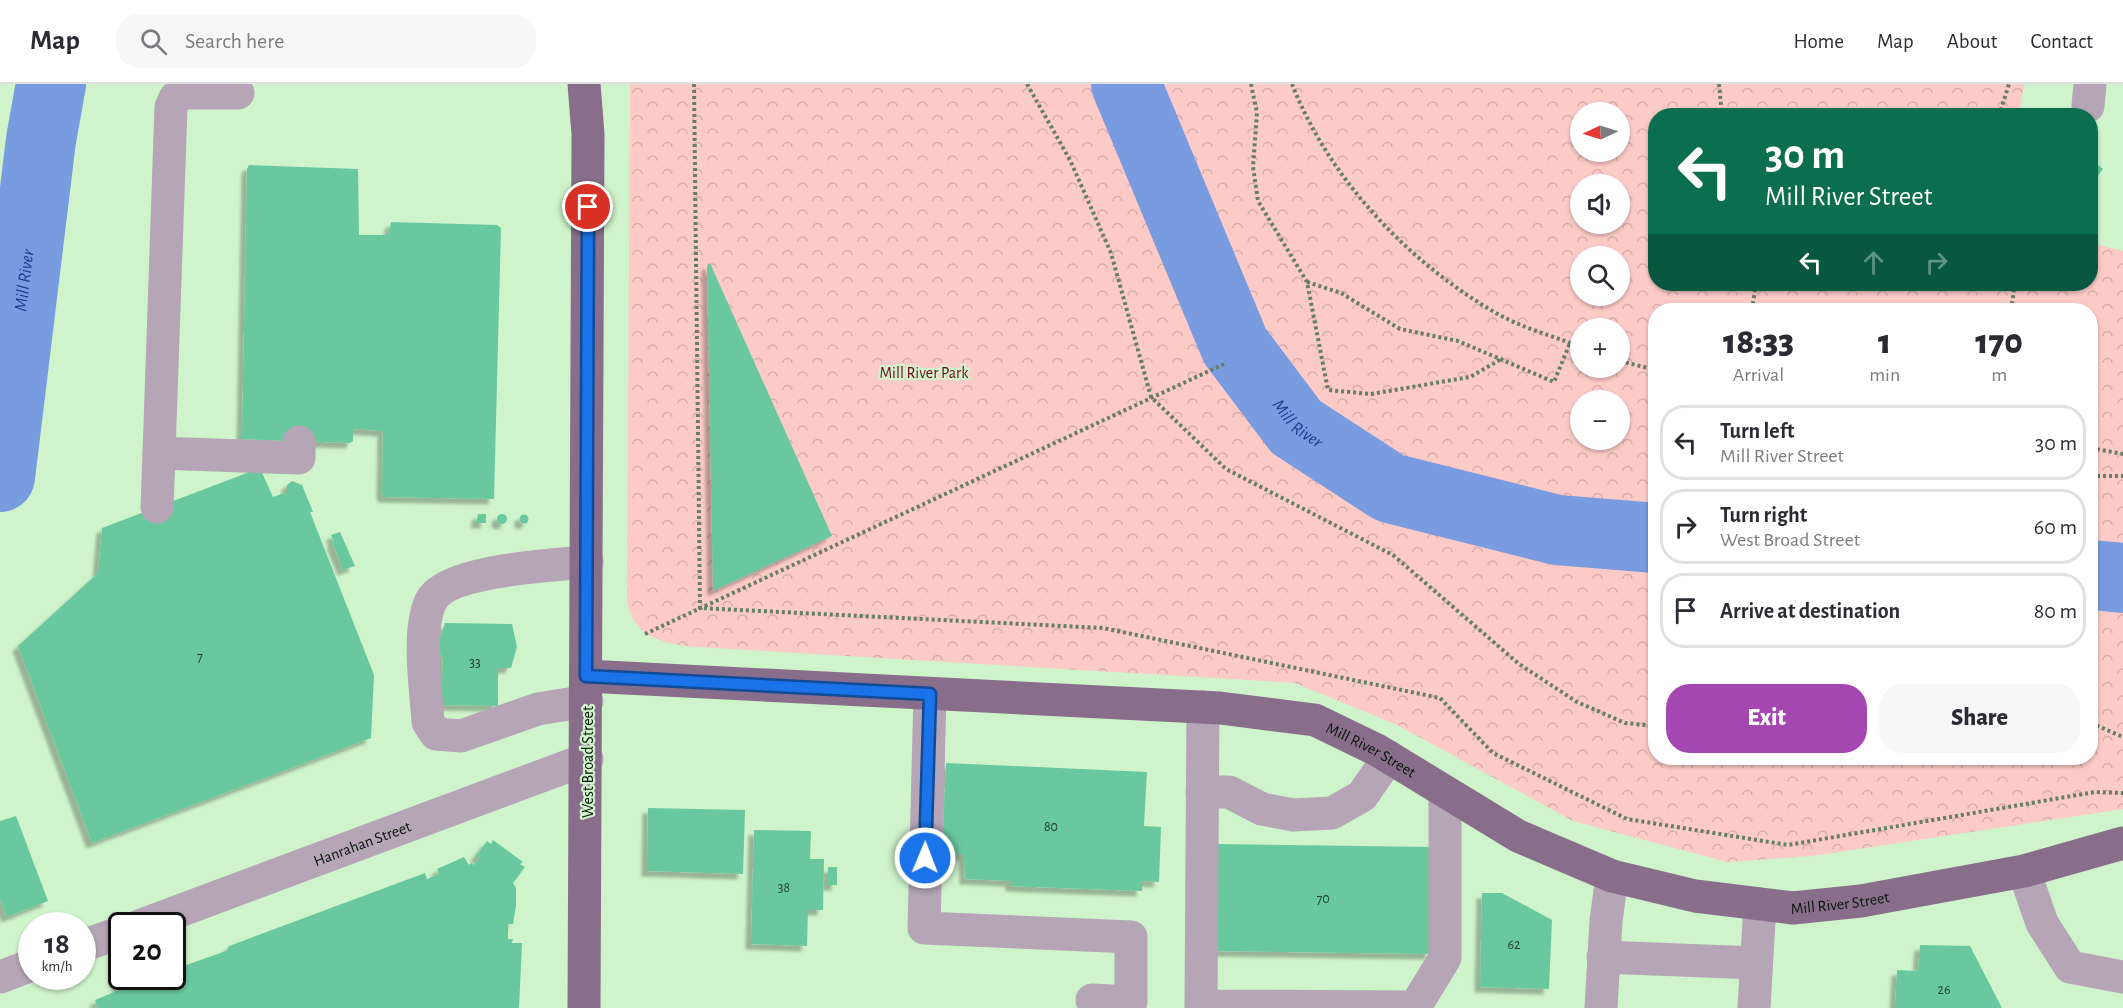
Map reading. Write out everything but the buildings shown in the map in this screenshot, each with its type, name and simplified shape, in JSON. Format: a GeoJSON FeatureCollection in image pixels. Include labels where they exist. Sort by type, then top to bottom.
{"type":"FeatureCollection","features":[{"type":"Feature","properties":{"kind":"main road","name":"West Broad Street"},"geometry":{"type":"LineString","coordinates":[[584,84],[588,134],[587,759],[584,1008]]}},
{"type":"Feature","properties":{"kind":"main road","name":"Mill River Street"},"geometry":{"type":"LineString","coordinates":[[586,689],[930,694],[1203,707],[1316,720],[1389,757],[1518,836],[1611,876],[1695,896],[1793,908],[1862,901],[2024,871],[2123,843]]}},
{"type":"Feature","properties":{"kind":"street"},"geometry":{"type":"LineString","coordinates":[[157,507],[171,107],[175,98],[182,93],[238,93]]}},
{"type":"Feature","properties":{"kind":"street"},"geometry":{"type":"LineString","coordinates":[[159,453],[299,458],[299,442]]}},
{"type":"Feature","properties":{"kind":"street"},"geometry":{"type":"LineString","coordinates":[[586,562],[507,570],[448,585],[430,601],[424,637],[428,722],[436,734],[461,736],[538,709],[586,689]]}},
{"type":"Feature","properties":{"kind":"street"},"geometry":{"type":"LineString","coordinates":[[930,694],[924,928],[1131,937],[1131,1002],[1092,1000]]}},
{"type":"Feature","properties":{"kind":"street"},"geometry":{"type":"LineString","coordinates":[[1203,707],[1201,1006],[1415,1007],[1445,958],[1445,792]]}},
{"type":"Feature","properties":{"kind":"street"},"geometry":{"type":"LineString","coordinates":[[1202,792],[1229,792],[1262,809],[1293,815],[1332,813],[1362,796],[1389,757]]}},
{"type":"Feature","properties":{"kind":"street","name":"Hanrahan Street"},"geometry":{"type":"LineString","coordinates":[[177,912],[587,759]]}},
{"type":"Feature","properties":{"kind":"street"},"geometry":{"type":"LineString","coordinates":[[2024,871],[2042,923],[2070,967],[2123,977]]}},
{"type":"Feature","properties":{"kind":"street"},"geometry":{"type":"LineString","coordinates":[[1601,1008],[1603,957],[1611,876]]}},
{"type":"Feature","properties":{"kind":"street"},"geometry":{"type":"LineString","coordinates":[[1754,1008],[1760,904]]}},
{"type":"Feature","properties":{"kind":"street"},"geometry":{"type":"LineString","coordinates":[[1603,957],[1756,963]]}},
{"type":"Feature","properties":{"kind":"street"},"geometry":{"type":"LineString","coordinates":[[0,977],[18,970]]}},
{"type":"Feature","properties":{"kind":"path"},"geometry":{"type":"LineString","coordinates":[[694,84],[700,608]]}},
{"type":"Feature","properties":{"kind":"path"},"geometry":{"type":"LineString","coordinates":[[1027,84],[1070,160],[1111,253],[1151,397],[1226,469],[1393,555],[1519,664],[1577,702],[1626,723],[1648,725]]}},
{"type":"Feature","properties":{"kind":"path"},"geometry":{"type":"LineString","coordinates":[[1251,84],[1257,113],[1253,168],[1258,201],[1307,282],[1328,390],[1371,394],[1470,377],[1503,358]]}},
{"type":"Feature","properties":{"kind":"path"},"geometry":{"type":"LineString","coordinates":[[1292,84],[1329,155],[1366,203],[1418,258],[1497,314],[1570,342],[1554,382],[1503,358],[1458,341],[1401,329],[1341,293],[1307,282]]}},
{"type":"Feature","properties":{"kind":"path"},"geometry":{"type":"LineString","coordinates":[[1719,84],[1721,108]]}},
{"type":"Feature","properties":{"kind":"path"},"geometry":{"type":"LineString","coordinates":[[2002,108],[2009,84]]}},
{"type":"Feature","properties":{"kind":"path"},"geometry":{"type":"LineString","coordinates":[[645,634],[1224,364]]}},
{"type":"Feature","properties":{"kind":"path"},"geometry":{"type":"LineString","coordinates":[[1630,364],[1648,368]]}},
{"type":"Feature","properties":{"kind":"path"},"geometry":{"type":"LineString","coordinates":[[2098,449],[2123,454]]}},
{"type":"Feature","properties":{"kind":"path"},"geometry":{"type":"LineString","coordinates":[[2098,476],[2123,476]]}},
{"type":"Feature","properties":{"kind":"path"},"geometry":{"type":"LineString","coordinates":[[700,608],[1103,628],[1440,698],[1493,753],[1627,819],[1788,845],[2095,792],[2123,793]]}},
{"type":"Feature","properties":{"kind":"path"},"geometry":{"type":"LineString","coordinates":[[2098,726],[2123,737]]}},
{"type":"Feature","properties":{"kind":"green space","name":"Mill River Park"},"geometry":{"type":"Polygon","coordinates":[[[630,84],[2024,84],[2020,108],[1648,108],[1648,291],[2098,291],[2098,245],[2123,251],[2123,809],[1812,856],[1727,862],[1573,821],[1397,725],[1295,683],[684,646],[650,636],[634,621],[629,611],[627,597],[630,84]]]}},
{"type":"Feature","properties":{"kind":"waterway","name":"Mill River"},"geometry":{"type":"LineString","coordinates":[[0,477],[41,140],[51,84]]}},
{"type":"Feature","properties":{"kind":"waterway","name":"Mill River"},"geometry":{"type":"LineString","coordinates":[[1126,84],[1235,346],[1296,427],[1390,488],[1557,530],[1648,537]]}},
{"type":"Feature","properties":{"kind":"waterway","name":"Mill River"},"geometry":{"type":"LineString","coordinates":[[2098,576],[2123,578]]}},
{"type":"Feature","properties":{"kind":"route"},"geometry":{"type":"LineString","coordinates":[[588,207],[586,676],[930,694],[925,858]]}}]}
